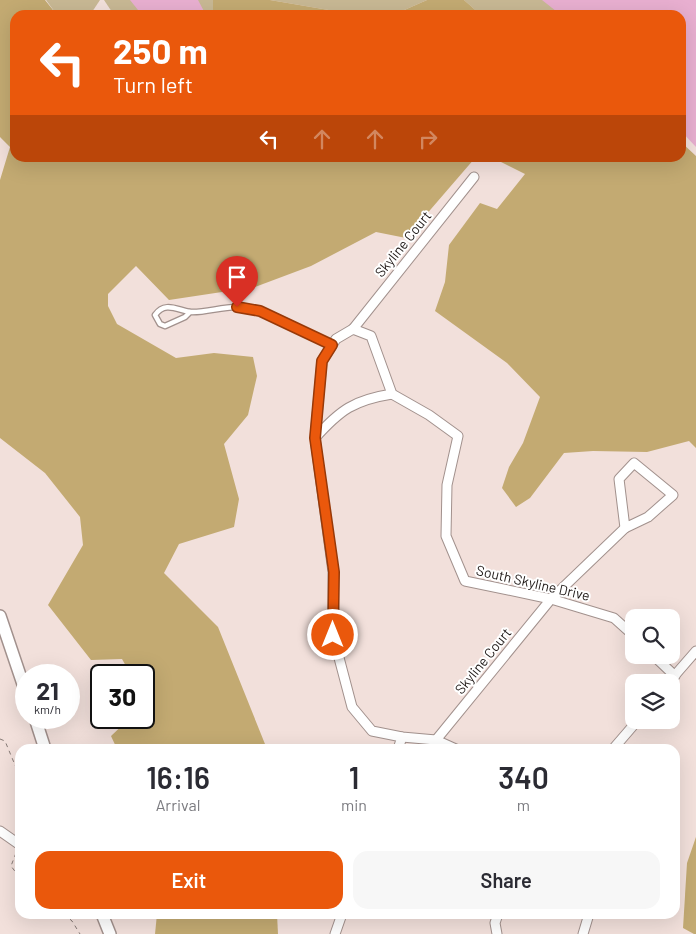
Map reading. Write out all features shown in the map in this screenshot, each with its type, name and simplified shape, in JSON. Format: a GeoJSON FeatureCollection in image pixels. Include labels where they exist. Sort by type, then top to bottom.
{"type":"FeatureCollection","features":[{"type":"Feature","properties":{"kind":"main road"},"geometry":{"type":"LineString","coordinates":[[0,616],[16,664]]}},
{"type":"Feature","properties":{"kind":"main road"},"geometry":{"type":"LineString","coordinates":[[38,729],[43,744]]}},
{"type":"Feature","properties":{"kind":"main road"},"geometry":{"type":"LineString","coordinates":[[104,919],[110,934]]}},
{"type":"Feature","properties":{"kind":"street","name":"Skyline Court"},"geometry":{"type":"LineString","coordinates":[[353,329],[474,177]]}},
{"type":"Feature","properties":{"kind":"street"},"geometry":{"type":"LineString","coordinates":[[315,438],[333,418],[365,398],[392,394],[371,336],[353,329],[336,339],[322,361],[315,438],[334,572],[333,635],[352,707],[372,731],[402,737],[436,740],[445,744]]}},
{"type":"Feature","properties":{"kind":"street","name":"South Skyline Drive"},"geometry":{"type":"LineString","coordinates":[[392,394],[429,415],[458,436],[447,486],[446,536],[465,581],[551,599],[614,618],[625,628]]}},
{"type":"Feature","properties":{"kind":"street","name":"Skyline Court"},"geometry":{"type":"LineString","coordinates":[[436,740],[551,599],[625,528],[648,517],[673,495],[634,463],[619,480],[625,528]]}},
{"type":"Feature","properties":{"kind":"street"},"geometry":{"type":"LineString","coordinates":[[676,674],[696,651]]}},
{"type":"Feature","properties":{"kind":"street"},"geometry":{"type":"LineString","coordinates":[[660,664],[668,674]]}},
{"type":"Feature","properties":{"kind":"street"},"geometry":{"type":"LineString","coordinates":[[617,744],[630,729]]}},
{"type":"Feature","properties":{"kind":"street"},"geometry":{"type":"LineString","coordinates":[[400,744],[402,737]]}},
{"type":"Feature","properties":{"kind":"street"},"geometry":{"type":"LineString","coordinates":[[0,830],[15,842]]}},
{"type":"Feature","properties":{"kind":"street"},"geometry":{"type":"LineString","coordinates":[[335,934],[340,919]]}},
{"type":"Feature","properties":{"kind":"street"},"geometry":{"type":"LineString","coordinates":[[496,919],[495,923],[497,934]]}},
{"type":"Feature","properties":{"kind":"street"},"geometry":{"type":"LineString","coordinates":[[583,934],[588,919]]}},
{"type":"Feature","properties":{"kind":"lane"},"geometry":{"type":"LineString","coordinates":[[190,312],[185,317],[165,326],[160,324],[156,315],[165,308],[179,308],[190,312],[237,307],[254,309],[278,318],[332,345]]}},
{"type":"Feature","properties":{"kind":"path"},"geometry":{"type":"LineString","coordinates":[[0,739],[5,742],[15,765]]}},
{"type":"Feature","properties":{"kind":"path"},"geometry":{"type":"LineString","coordinates":[[15,857],[11,866],[15,871]]}},
{"type":"Feature","properties":{"kind":"path"},"geometry":{"type":"LineString","coordinates":[[70,919],[80,934]]}},
{"type":"Feature","properties":{"kind":"shaded area"},"geometry":{"type":"Polygon","coordinates":[[[0,0],[45,0],[53,10],[10,10],[10,147],[0,137],[0,0]]]}},
{"type":"Feature","properties":{"kind":"shaded area"},"geometry":{"type":"Polygon","coordinates":[[[46,0],[100,0],[93,10],[53,10],[46,0]]]}},
{"type":"Feature","properties":{"kind":"shaded area"},"geometry":{"type":"Polygon","coordinates":[[[104,0],[213,0],[213,10],[111,10],[104,0]]]}},
{"type":"Feature","properties":{"kind":"shaded area"},"geometry":{"type":"Polygon","coordinates":[[[130,0],[198,0],[203,10],[138,10],[130,0]]]}},
{"type":"Feature","properties":{"kind":"shaded area"},"geometry":{"type":"Polygon","coordinates":[[[213,0],[270,0],[329,10],[213,10],[213,0]]]}},
{"type":"Feature","properties":{"kind":"shaded area"},"geometry":{"type":"Polygon","coordinates":[[[270,0],[427,0],[404,10],[329,10],[270,0]]]}},
{"type":"Feature","properties":{"kind":"shaded area"},"geometry":{"type":"Polygon","coordinates":[[[427,0],[464,0],[475,10],[404,10],[427,0]]]}},
{"type":"Feature","properties":{"kind":"shaded area"},"geometry":{"type":"Polygon","coordinates":[[[464,0],[626,0],[632,10],[475,10],[464,0]]]}},
{"type":"Feature","properties":{"kind":"shaded area"},"geometry":{"type":"Polygon","coordinates":[[[542,0],[696,0],[696,147],[686,136],[686,10],[555,10],[542,0]]]}},
{"type":"Feature","properties":{"kind":"shaded area"},"geometry":{"type":"Polygon","coordinates":[[[10,147],[10,162],[472,162],[406,238],[376,232],[311,266],[255,287],[169,300],[136,266],[108,294],[108,306],[117,324],[176,358],[214,353],[253,357],[257,376],[248,415],[224,444],[239,499],[234,527],[179,544],[164,573],[218,627],[265,744],[115,744],[111,736],[118,729],[155,729],[155,664],[125,664],[122,659],[91,660],[48,605],[83,545],[80,517],[45,473],[0,438],[0,180],[10,147]]]}},
{"type":"Feature","properties":{"kind":"shaded area"},"geometry":{"type":"Polygon","coordinates":[[[686,147],[696,156],[696,448],[689,441],[647,452],[593,451],[564,453],[530,498],[516,507],[502,488],[509,467],[523,443],[540,397],[507,363],[435,311],[445,282],[449,245],[480,203],[497,209],[525,174],[501,162],[686,162],[686,147]]]}},
{"type":"Feature","properties":{"kind":"shaded area"},"geometry":{"type":"Polygon","coordinates":[[[696,837],[696,934],[694,934],[683,928],[687,863],[696,837]]]}},
{"type":"Feature","properties":{"kind":"shaded area"},"geometry":{"type":"Polygon","coordinates":[[[156,919],[277,919],[278,934],[155,934],[156,919]]]}},
{"type":"Feature","properties":{"kind":"route"},"geometry":{"type":"LineString","coordinates":[[237,307],[260,311],[278,318],[332,345],[322,361],[315,438],[334,572],[333,635]]}}]}
